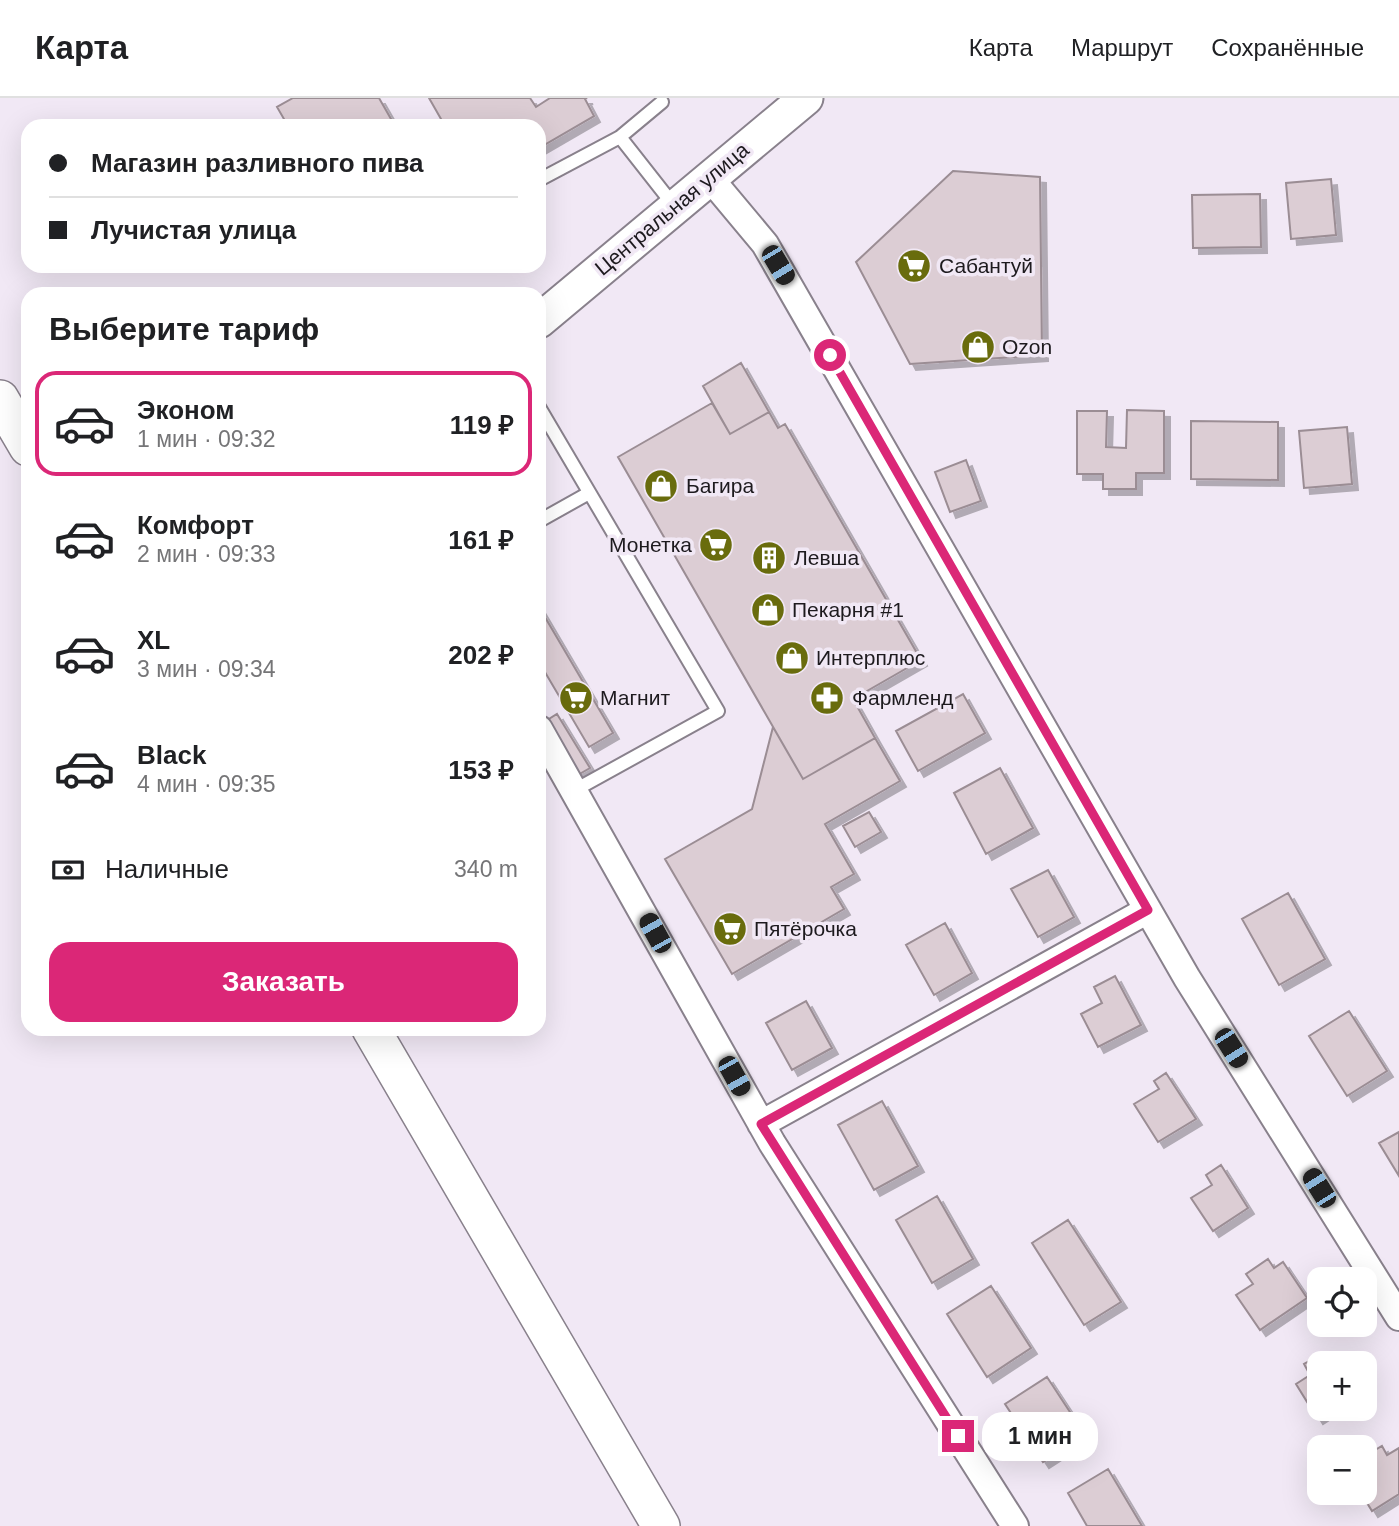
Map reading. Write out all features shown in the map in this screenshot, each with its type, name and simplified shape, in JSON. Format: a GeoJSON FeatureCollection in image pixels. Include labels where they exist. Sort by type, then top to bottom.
{"type":"FeatureCollection","features":[{"type":"Feature","properties":{"kind":"main road"},"geometry":{"type":"LineString","coordinates":[[0,399],[21,435]]}},
{"type":"Feature","properties":{"kind":"main road"},"geometry":{"type":"LineString","coordinates":[[375,1036],[661,1526]]}},
{"type":"Feature","properties":{"kind":"street","name":"Центральная улица"},"geometry":{"type":"LineString","coordinates":[[546,315],[806,98]]}},
{"type":"Feature","properties":{"kind":"street"},"geometry":{"type":"LineString","coordinates":[[709,177],[765,244],[1148,910],[1399,1317]]}},
{"type":"Feature","properties":{"kind":"street"},"geometry":{"type":"LineString","coordinates":[[546,741],[761,1124],[1015,1526]]}},
{"type":"Feature","properties":{"kind":"street"},"geometry":{"type":"LineString","coordinates":[[761,1124],[1148,910]]}},
{"type":"Feature","properties":{"kind":"lane"},"geometry":{"type":"LineString","coordinates":[[546,176],[620,137],[662,102]]}},
{"type":"Feature","properties":{"kind":"lane"},"geometry":{"type":"LineString","coordinates":[[620,137],[675,207]]}},
{"type":"Feature","properties":{"kind":"lane"},"geometry":{"type":"LineString","coordinates":[[546,419],[718,711],[575,790]]}},
{"type":"Feature","properties":{"kind":"lane"},"geometry":{"type":"LineString","coordinates":[[546,517],[589,493]]}},
{"type":"Feature","properties":{"kind":"building"},"geometry":{"type":"Polygon","coordinates":[[[293,98],[379,98],[391,119],[284,119],[277,107],[293,98]]]}},
{"type":"Feature","properties":{"kind":"building"},"geometry":{"type":"Polygon","coordinates":[[[429,98],[530,98],[536,107],[550,98],[587,98],[585,99],[594,116],[546,144],[546,119],[441,119],[429,98]]]}},
{"type":"Feature","properties":{"kind":"building"},"geometry":{"type":"Polygon","coordinates":[[[953,171],[1040,177],[1042,355],[910,364],[856,262],[953,171]]]}},
{"type":"Feature","properties":{"kind":"building"},"geometry":{"type":"Polygon","coordinates":[[[1331,179],[1336,235],[1291,239],[1286,183],[1331,179]]]}},
{"type":"Feature","properties":{"kind":"building"},"geometry":{"type":"Polygon","coordinates":[[[1260,194],[1261,247],[1193,248],[1192,195],[1260,194]]]}},
{"type":"Feature","properties":{"kind":"building"},"geometry":{"type":"Polygon","coordinates":[[[741,363],[769,412],[730,434],[703,386],[741,363]]]}},
{"type":"Feature","properties":{"kind":"building","name":"Левша"},"geometry":{"type":"Polygon","coordinates":[[[712,403],[730,434],[769,412],[778,428],[785,424],[921,660],[853,699],[875,738],[803,779],[618,457],[712,403]]]}},
{"type":"Feature","properties":{"kind":"building"},"geometry":{"type":"Polygon","coordinates":[[[1127,410],[1164,411],[1164,473],[1136,473],[1136,489],[1103,489],[1103,474],[1077,474],[1077,411],[1107,411],[1106,447],[1126,448],[1127,410]]]}},
{"type":"Feature","properties":{"kind":"building"},"geometry":{"type":"Polygon","coordinates":[[[1191,421],[1278,422],[1278,480],[1191,479],[1191,421]]]}},
{"type":"Feature","properties":{"kind":"building"},"geometry":{"type":"Polygon","coordinates":[[[1347,427],[1352,484],[1304,488],[1299,431],[1347,427]]]}},
{"type":"Feature","properties":{"kind":"building"},"geometry":{"type":"Polygon","coordinates":[[[966,460],[981,501],[950,512],[935,472],[966,460]]]}},
{"type":"Feature","properties":{"kind":"building","name":"Магнит"},"geometry":{"type":"Polygon","coordinates":[[[546,619],[613,733],[589,747],[546,674],[546,619]]]}},
{"type":"Feature","properties":{"kind":"building"},"geometry":{"type":"Polygon","coordinates":[[[963,694],[985,733],[918,771],[896,731],[963,694]]]}},
{"type":"Feature","properties":{"kind":"building"},"geometry":{"type":"Polygon","coordinates":[[[557,714],[590,768],[576,776],[546,725],[546,721],[557,714]]]}},
{"type":"Feature","properties":{"kind":"building"},"geometry":{"type":"Polygon","coordinates":[[[773,727],[803,779],[875,738],[900,781],[825,824],[854,874],[831,887],[844,909],[732,974],[665,859],[752,809],[773,727]]]}},
{"type":"Feature","properties":{"kind":"building"},"geometry":{"type":"Polygon","coordinates":[[[1000,768],[1033,828],[986,854],[954,793],[1000,768]]]}},
{"type":"Feature","properties":{"kind":"building"},"geometry":{"type":"Polygon","coordinates":[[[869,812],[881,832],[855,847],[843,826],[869,812]]]}},
{"type":"Feature","properties":{"kind":"building"},"geometry":{"type":"Polygon","coordinates":[[[1048,870],[1074,917],[1038,937],[1011,889],[1048,870]]]}},
{"type":"Feature","properties":{"kind":"building"},"geometry":{"type":"Polygon","coordinates":[[[1288,893],[1325,959],[1279,985],[1242,919],[1288,893]]]}},
{"type":"Feature","properties":{"kind":"building"},"geometry":{"type":"Polygon","coordinates":[[[945,923],[972,973],[934,995],[906,945],[945,923]]]}},
{"type":"Feature","properties":{"kind":"building"},"geometry":{"type":"Polygon","coordinates":[[[1115,976],[1141,1025],[1098,1047],[1081,1014],[1102,1003],[1094,987],[1115,976]]]}},
{"type":"Feature","properties":{"kind":"building"},"geometry":{"type":"Polygon","coordinates":[[[806,1001],[832,1048],[792,1070],[766,1023],[806,1001]]]}},
{"type":"Feature","properties":{"kind":"building"},"geometry":{"type":"Polygon","coordinates":[[[1349,1011],[1387,1071],[1347,1096],[1309,1036],[1349,1011]]]}},
{"type":"Feature","properties":{"kind":"building"},"geometry":{"type":"Polygon","coordinates":[[[1166,1073],[1196,1119],[1158,1142],[1134,1104],[1159,1089],[1154,1081],[1166,1073]]]}},
{"type":"Feature","properties":{"kind":"building"},"geometry":{"type":"Polygon","coordinates":[[[882,1101],[918,1166],[874,1190],[838,1125],[882,1101]]]}},
{"type":"Feature","properties":{"kind":"building"},"geometry":{"type":"Polygon","coordinates":[[[1399,1132],[1399,1176],[1379,1143],[1399,1132]]]}},
{"type":"Feature","properties":{"kind":"building"},"geometry":{"type":"Polygon","coordinates":[[[1221,1165],[1248,1208],[1213,1231],[1191,1198],[1212,1185],[1206,1175],[1221,1165]]]}},
{"type":"Feature","properties":{"kind":"building"},"geometry":{"type":"Polygon","coordinates":[[[937,1196],[973,1259],[932,1283],[896,1220],[937,1196]]]}},
{"type":"Feature","properties":{"kind":"building"},"geometry":{"type":"Polygon","coordinates":[[[1068,1220],[1121,1302],[1084,1325],[1032,1243],[1068,1220]]]}},
{"type":"Feature","properties":{"kind":"building"},"geometry":{"type":"Polygon","coordinates":[[[1268,1259],[1274,1268],[1283,1262],[1307,1298],[1260,1330],[1236,1295],[1253,1284],[1246,1274],[1268,1259]]]}},
{"type":"Feature","properties":{"kind":"building"},"geometry":{"type":"Polygon","coordinates":[[[991,1286],[1031,1348],[987,1377],[947,1314],[991,1286]]]}},
{"type":"Feature","properties":{"kind":"building"},"geometry":{"type":"Polygon","coordinates":[[[1047,1377],[1085,1435],[1043,1462],[1005,1404],[1047,1377]]]}},
{"type":"Feature","properties":{"kind":"building"},"geometry":{"type":"Polygon","coordinates":[[[1307,1377],[1307,1402],[1296,1384],[1307,1377]]]}},
{"type":"Feature","properties":{"kind":"building"},"geometry":{"type":"Polygon","coordinates":[[[1382,1446],[1387,1455],[1399,1448],[1399,1494],[1372,1511],[1368,1505],[1377,1505],[1377,1449],[1382,1446]]]}},
{"type":"Feature","properties":{"kind":"building"},"geometry":{"type":"Polygon","coordinates":[[[1108,1469],[1142,1526],[1087,1526],[1068,1493],[1108,1469]]]}},
{"type":"Feature","properties":{"kind":"place","name":"Сабантуй"},"geometry":{"type":"Point","coordinates":[914,266]}},
{"type":"Feature","properties":{"kind":"place","name":"Ozon"},"geometry":{"type":"Point","coordinates":[978,347]}},
{"type":"Feature","properties":{"kind":"place","name":"Багира"},"geometry":{"type":"Point","coordinates":[661,486]}},
{"type":"Feature","properties":{"kind":"place","name":"Монетка"},"geometry":{"type":"Point","coordinates":[716,545]}},
{"type":"Feature","properties":{"kind":"place","name":"Левша"},"geometry":{"type":"Point","coordinates":[769,558]}},
{"type":"Feature","properties":{"kind":"place","name":"Пекарня #1"},"geometry":{"type":"Point","coordinates":[768,610]}},
{"type":"Feature","properties":{"kind":"place","name":"Интерплюс"},"geometry":{"type":"Point","coordinates":[792,658]}},
{"type":"Feature","properties":{"kind":"place","name":"Магнит"},"geometry":{"type":"Point","coordinates":[576,698]}},
{"type":"Feature","properties":{"kind":"place","name":"Фармленд"},"geometry":{"type":"Point","coordinates":[827,698]}},
{"type":"Feature","properties":{"kind":"place","name":"Пятёрочка"},"geometry":{"type":"Point","coordinates":[730,929]}},
{"type":"Feature","properties":{"kind":"route"},"geometry":{"type":"LineString","coordinates":[[830,355],[1148,910],[761,1124],[958,1436]]}}]}
